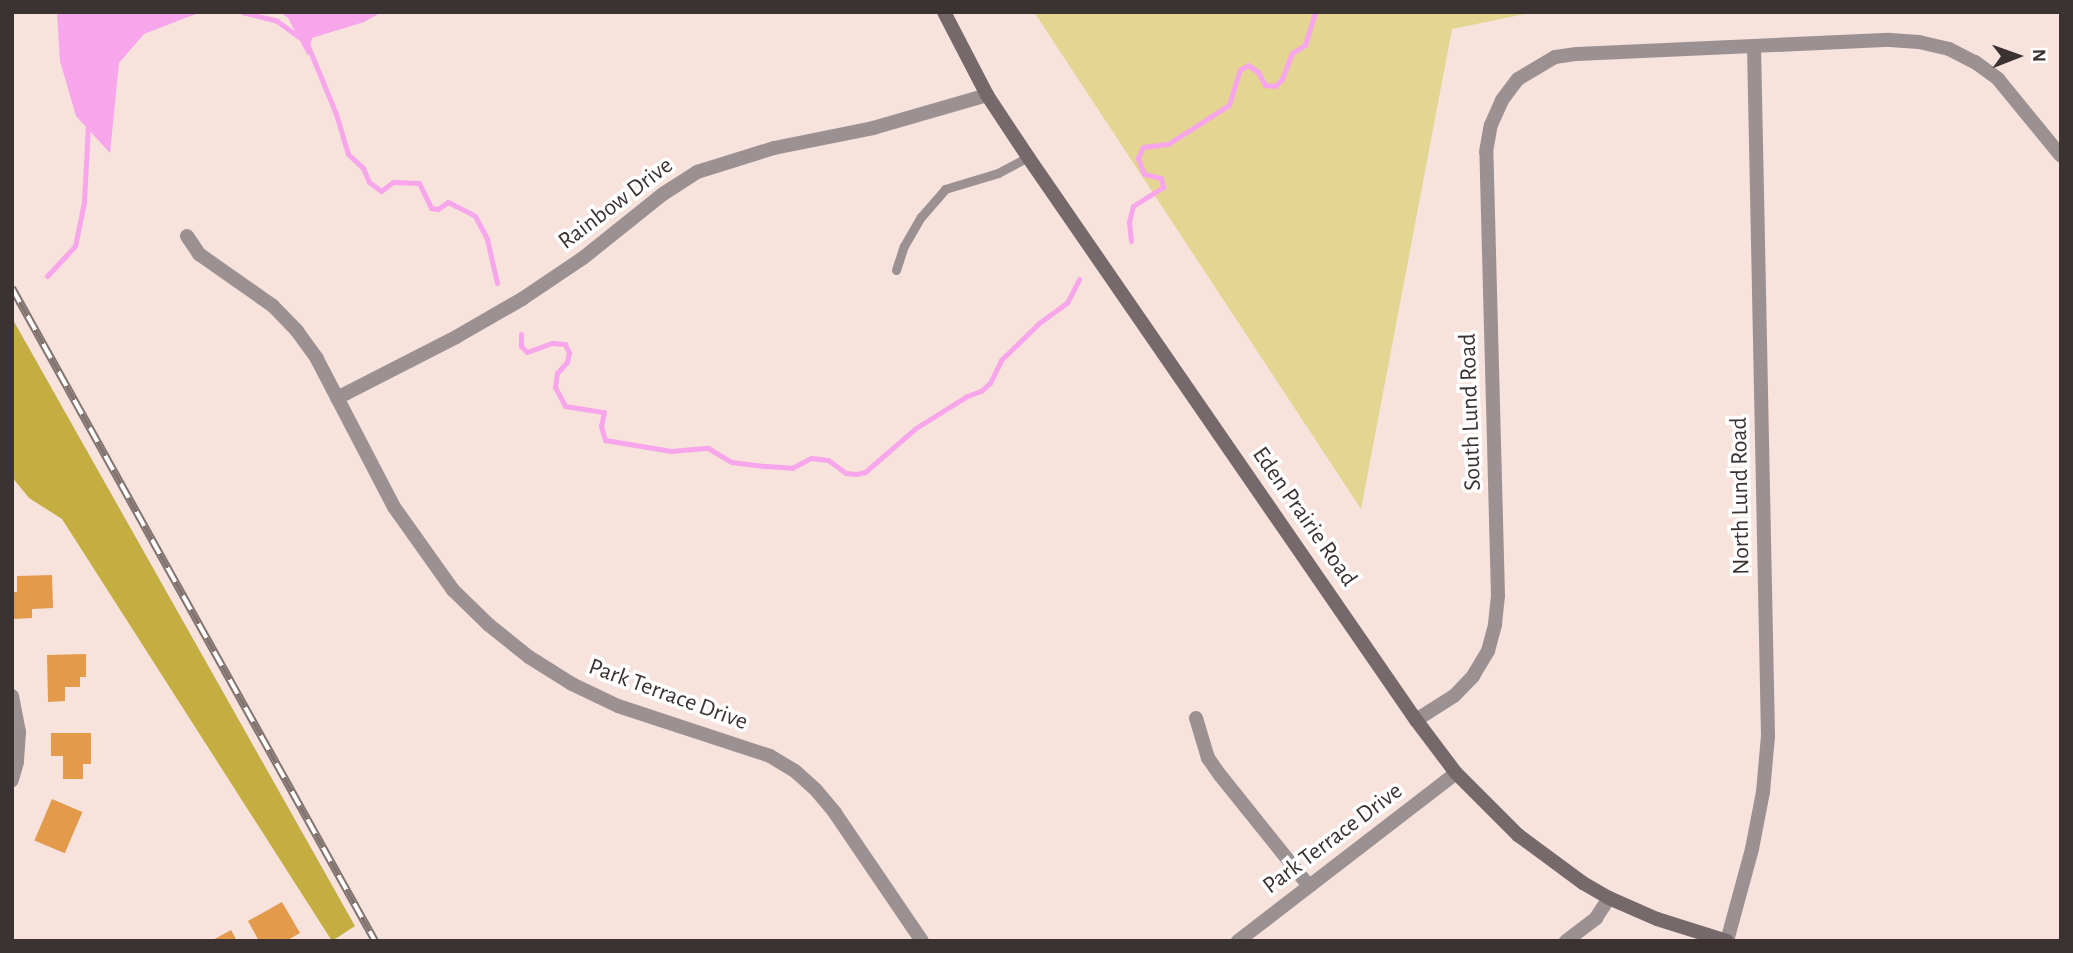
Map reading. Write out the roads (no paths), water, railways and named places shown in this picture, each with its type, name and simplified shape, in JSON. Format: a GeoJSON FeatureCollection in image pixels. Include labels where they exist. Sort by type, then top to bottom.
{"type":"FeatureCollection","features":[{"type":"Feature","properties":{"kind":"main road","name":"Eden Prairie Road"},"geometry":{"type":"LineString","coordinates":[[944,12],[988,95],[1028,157],[1416,720],[1457,773],[1518,835],[1609,898],[1657,919],[1727,941]]}},
{"type":"Feature","properties":{"kind":"street"},"geometry":{"type":"LineString","coordinates":[[1754,46],[1890,40],[1949,49],[1975,62],[1998,79],[2059,150]]}},
{"type":"Feature","properties":{"kind":"street","name":"South Lund Road"},"geometry":{"type":"LineString","coordinates":[[1416,720],[1454,696],[1473,676],[1488,651],[1495,624],[1498,596],[1486,152],[1491,125],[1502,100],[1518,79],[1555,57],[1754,46]]}},
{"type":"Feature","properties":{"kind":"street","name":"North Lund Road"},"geometry":{"type":"LineString","coordinates":[[1727,941],[1752,849],[1763,792],[1768,736],[1754,46]]}},
{"type":"Feature","properties":{"kind":"street","name":"Rainbow Drive"},"geometry":{"type":"LineString","coordinates":[[337,398],[457,337],[522,299],[583,258],[663,194],[697,172],[774,148],[873,128],[988,95]]}},
{"type":"Feature","properties":{"kind":"street","name":"Park Terrace Drive"},"geometry":{"type":"LineString","coordinates":[[187,236],[208,261],[273,306],[297,331],[317,359],[394,507],[453,590],[489,625],[529,657],[572,684],[618,706],[770,756],[795,771],[817,790],[835,813],[922,941]]}},
{"type":"Feature","properties":{"kind":"street"},"geometry":{"type":"LineString","coordinates":[[12,696],[19,732],[17,762],[12,779]]}},
{"type":"Feature","properties":{"kind":"street"},"geometry":{"type":"LineString","coordinates":[[1196,718],[1208,758],[1310,886]]}},
{"type":"Feature","properties":{"kind":"street","name":"Park Terrace Drive"},"geometry":{"type":"LineString","coordinates":[[1238,941],[1457,773]]}},
{"type":"Feature","properties":{"kind":"street"},"geometry":{"type":"LineString","coordinates":[[1566,941],[1596,918],[1609,898]]}},
{"type":"Feature","properties":{"kind":"lane"},"geometry":{"type":"LineString","coordinates":[[896,270],[904,246],[921,217],[945,189],[998,173],[1028,157]]}},
{"type":"Feature","properties":{"kind":"waterway"},"geometry":{"type":"LineString","coordinates":[[242,12],[277,21],[302,39]]}},
{"type":"Feature","properties":{"kind":"waterway"},"geometry":{"type":"LineString","coordinates":[[1131,241],[1129,222],[1133,206],[1163,187],[1161,178],[1144,174],[1138,158],[1143,147],[1168,144],[1229,105],[1240,70],[1248,65],[1258,72],[1265,85],[1275,86],[1282,79],[1292,53],[1305,45],[1315,12]]}},
{"type":"Feature","properties":{"kind":"waterway"},"geometry":{"type":"LineString","coordinates":[[308,46],[336,114],[348,154],[363,168],[369,182],[381,191],[393,182],[419,183],[431,208],[438,209],[448,202],[475,216],[487,239],[497,283]]}},
{"type":"Feature","properties":{"kind":"waterway"},"geometry":{"type":"LineString","coordinates":[[47,276],[75,246],[84,202],[88,123]]}},
{"type":"Feature","properties":{"kind":"waterway"},"geometry":{"type":"LineString","coordinates":[[521,334],[521,346],[527,352],[552,343],[565,344],[569,353],[567,362],[557,373],[555,387],[565,406],[604,412],[601,426],[605,440],[671,451],[708,448],[731,462],[766,466],[792,468],[811,458],[828,460],[846,473],[856,474],[865,472],[916,428],[967,396],[981,391],[990,383],[1001,360],[1039,323],[1067,303],[1079,279]]}},
{"type":"Feature","properties":{"kind":"railway"},"geometry":{"type":"LineString","coordinates":[[12,288],[375,941]]}}]}
